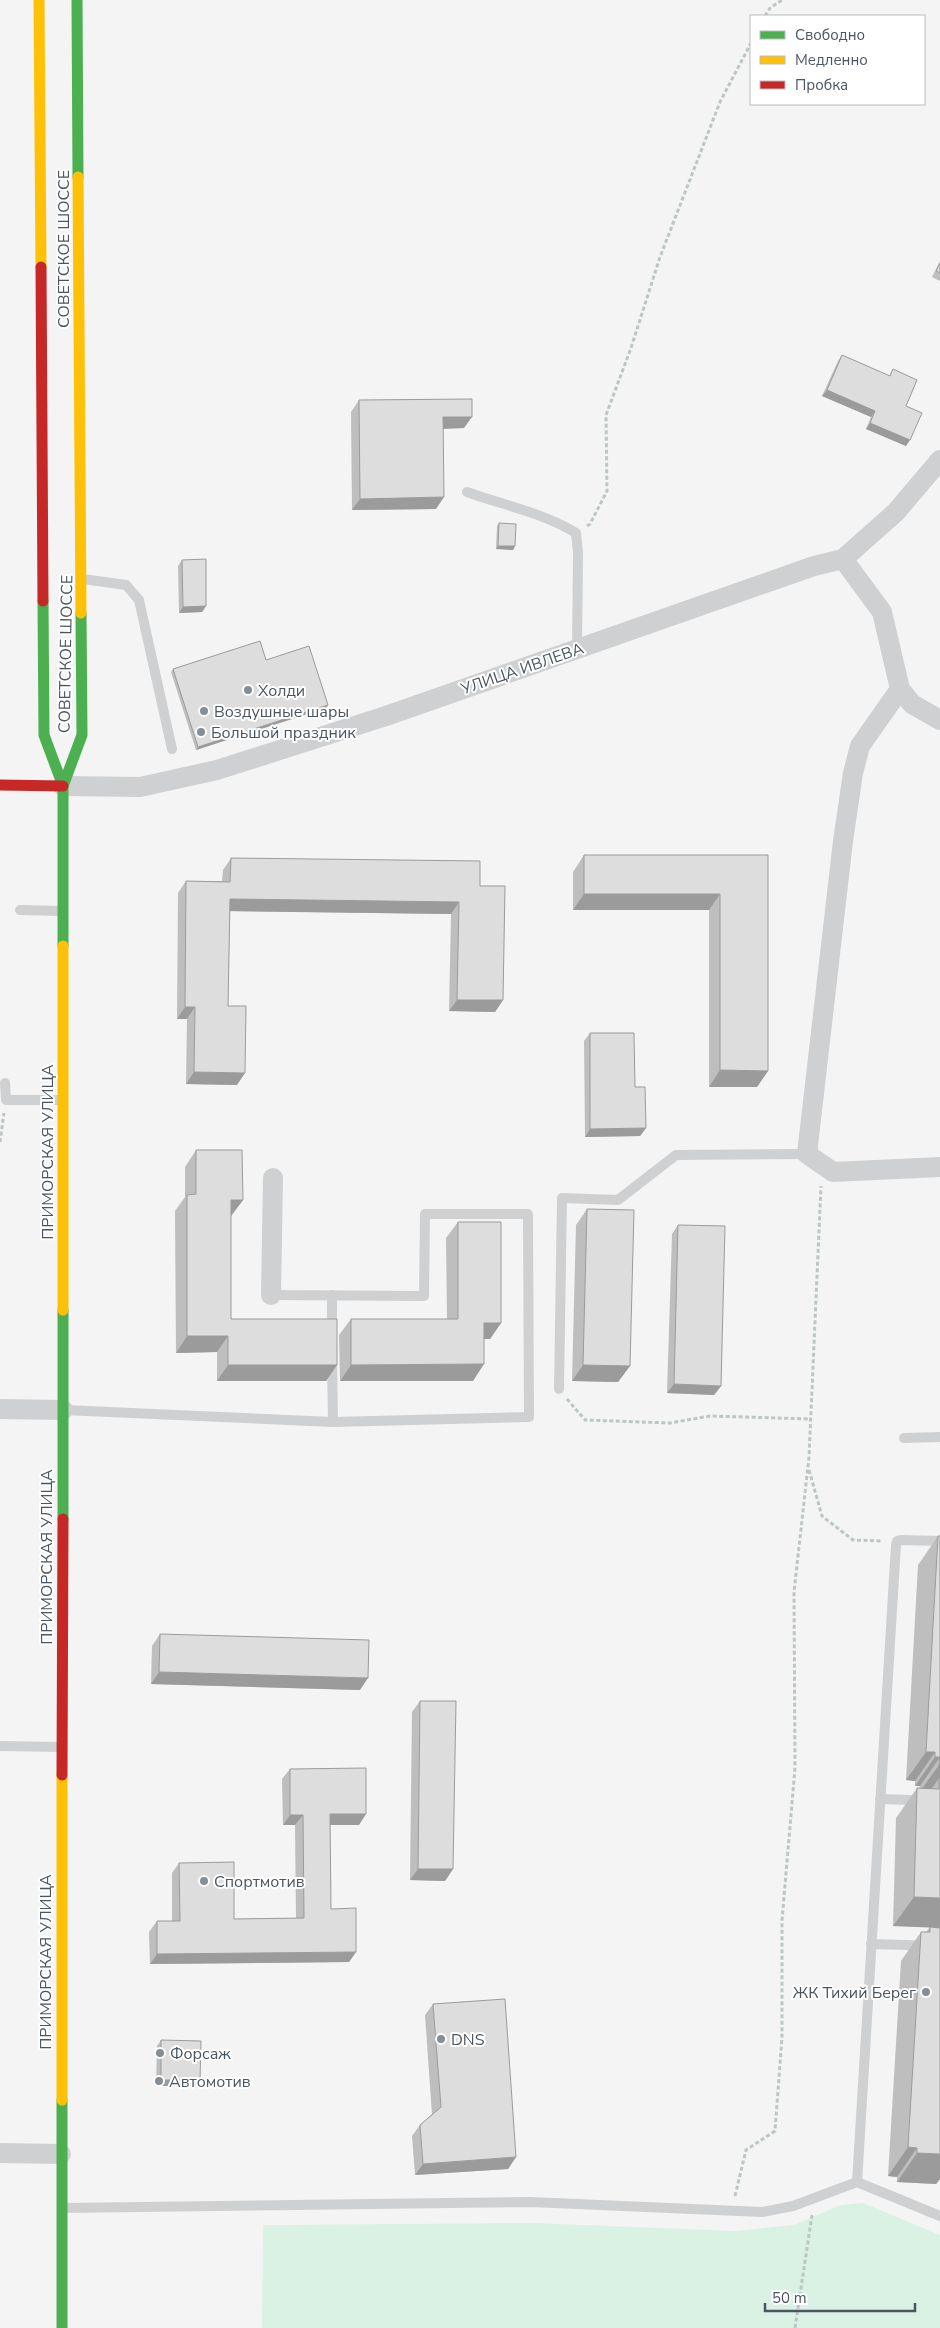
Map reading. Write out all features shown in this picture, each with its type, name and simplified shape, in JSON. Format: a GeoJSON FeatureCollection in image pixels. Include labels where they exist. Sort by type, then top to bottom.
{"type":"FeatureCollection","features":[{"type":"Feature","properties":{"kind":"main road","name":"СОВЕТСКОЕ ШОССЕ"},"geometry":{"type":"LineString","coordinates":[[39,0],[44,735],[63,786]]}},
{"type":"Feature","properties":{"kind":"main road","name":"СОВЕТСКОЕ ШОССЕ"},"geometry":{"type":"LineString","coordinates":[[63,786],[82,735],[77,0]]}},
{"type":"Feature","properties":{"kind":"main road"},"geometry":{"type":"LineString","coordinates":[[0,785],[63,786]]}},
{"type":"Feature","properties":{"kind":"main road","name":"ПРИМОРСКАЯ УЛИЦА"},"geometry":{"type":"LineString","coordinates":[[62,2328],[63,786]]}},
{"type":"Feature","properties":{"kind":"street","name":"УЛИЦА ИВЛЕВА"},"geometry":{"type":"LineString","coordinates":[[63,786],[140,787],[217,770],[386,716],[814,566],[844,558],[896,512],[940,460]]}},
{"type":"Feature","properties":{"kind":"street"},"geometry":{"type":"LineString","coordinates":[[844,558],[882,612],[900,689],[912,704],[940,720]]}},
{"type":"Feature","properties":{"kind":"street"},"geometry":{"type":"LineString","coordinates":[[900,689],[860,746],[853,774],[843,841],[814,1159],[833,1172],[940,1167]]}},
{"type":"Feature","properties":{"kind":"street"},"geometry":{"type":"LineString","coordinates":[[271,1295],[273,1178]]}},
{"type":"Feature","properties":{"kind":"street"},"geometry":{"type":"LineString","coordinates":[[0,1409],[62,1410]]}},
{"type":"Feature","properties":{"kind":"street"},"geometry":{"type":"LineString","coordinates":[[0,2153],[61,2154]]}},
{"type":"Feature","properties":{"kind":"lane"},"geometry":{"type":"LineString","coordinates":[[467,492],[505,506],[557,521],[576,533],[578,553],[577,649]]}},
{"type":"Feature","properties":{"kind":"lane"},"geometry":{"type":"LineString","coordinates":[[82,578],[126,585],[139,600],[172,749]]}},
{"type":"Feature","properties":{"kind":"lane"},"geometry":{"type":"LineString","coordinates":[[20,910],[63,911]]}},
{"type":"Feature","properties":{"kind":"lane"},"geometry":{"type":"LineString","coordinates":[[5,1082],[3,1100],[63,1100]]}},
{"type":"Feature","properties":{"kind":"lane"},"geometry":{"type":"LineString","coordinates":[[558,1388],[562,1198],[618,1200],[676,1155],[814,1159]]}},
{"type":"Feature","properties":{"kind":"lane"},"geometry":{"type":"LineString","coordinates":[[62,1410],[333,1422],[529,1417],[528,1214],[425,1214],[424,1296],[271,1295]]}},
{"type":"Feature","properties":{"kind":"lane"},"geometry":{"type":"LineString","coordinates":[[332,1295],[333,1422]]}},
{"type":"Feature","properties":{"kind":"lane"},"geometry":{"type":"LineString","coordinates":[[904,1438],[940,1437]]}},
{"type":"Feature","properties":{"kind":"lane"},"geometry":{"type":"LineString","coordinates":[[856,2182],[896,1544],[897,1541],[902,1540],[940,1541]]}},
{"type":"Feature","properties":{"kind":"lane"},"geometry":{"type":"LineString","coordinates":[[0,1746],[62,1747]]}},
{"type":"Feature","properties":{"kind":"lane"},"geometry":{"type":"LineString","coordinates":[[880,1799],[940,1801]]}},
{"type":"Feature","properties":{"kind":"lane"},"geometry":{"type":"LineString","coordinates":[[871,1944],[940,1946]]}},
{"type":"Feature","properties":{"kind":"lane"},"geometry":{"type":"LineString","coordinates":[[61,2208],[530,2202],[732,2211],[776,2210],[856,2182],[940,2216]]}},
{"type":"Feature","properties":{"kind":"path"},"geometry":{"type":"LineString","coordinates":[[766,15],[770,8],[782,0]]}},
{"type":"Feature","properties":{"kind":"path"},"geometry":{"type":"LineString","coordinates":[[576,533],[590,524],[608,491],[606,415],[631,348],[660,257],[720,102],[750,45]]}},
{"type":"Feature","properties":{"kind":"path"},"geometry":{"type":"LineString","coordinates":[[0,1142],[3,1100]]}},
{"type":"Feature","properties":{"kind":"path"},"geometry":{"type":"LineString","coordinates":[[732,2211],[746,2150],[775,2131],[782,2037],[782,1920],[795,1768],[794,1592],[808,1467],[821,1203],[814,1159]]}},
{"type":"Feature","properties":{"kind":"path"},"geometry":{"type":"LineString","coordinates":[[558,1388],[585,1420],[670,1424],[710,1416],[811,1419]]}},
{"type":"Feature","properties":{"kind":"path"},"geometry":{"type":"LineString","coordinates":[[808,1467],[822,1516],[853,1540],[867,1541]]}},
{"type":"Feature","properties":{"kind":"path"},"geometry":{"type":"LineString","coordinates":[[795,2328],[814,2198]]}},
{"type":"Feature","properties":{"kind":"green space"},"geometry":{"type":"Polygon","coordinates":[[[863,2203],[940,2235],[940,2328],[262,2328],[263,2225],[532,2223],[736,2231],[794,2225],[841,2205],[863,2203]]]}},
{"type":"Feature","properties":{"kind":"building"},"geometry":{"type":"Polygon","coordinates":[[[940,263],[940,273],[936,271],[940,263]]]}},
{"type":"Feature","properties":{"kind":"building"},"geometry":{"type":"Polygon","coordinates":[[[842,355],[890,376],[893,369],[917,380],[906,406],[922,413],[910,440],[870,423],[875,411],[827,390],[842,355]]]}},
{"type":"Feature","properties":{"kind":"building"},"geometry":{"type":"Polygon","coordinates":[[[472,399],[472,417],[443,417],[444,497],[360,499],[359,400],[472,399]]]}},
{"type":"Feature","properties":{"kind":"building"},"geometry":{"type":"Polygon","coordinates":[[[499,523],[516,524],[515,546],[498,546],[499,523]]]}},
{"type":"Feature","properties":{"kind":"building"},"geometry":{"type":"Polygon","coordinates":[[[206,559],[206,606],[183,607],[182,560],[206,559]]]}},
{"type":"Feature","properties":{"kind":"building","name":"Холди"},"geometry":{"type":"Polygon","coordinates":[[[260,641],[266,660],[309,646],[328,705],[198,747],[173,669],[260,641]]]}},
{"type":"Feature","properties":{"kind":"building"},"geometry":{"type":"Polygon","coordinates":[[[584,855],[768,855],[768,1071],[720,1070],[720,894],[584,894],[584,855]]]}},
{"type":"Feature","properties":{"kind":"building"},"geometry":{"type":"Polygon","coordinates":[[[231,858],[480,861],[480,886],[505,886],[503,1000],[457,1000],[459,902],[230,899],[228,1006],[246,1006],[245,1073],[194,1072],[195,1007],[185,1007],[186,881],[230,882],[231,858]]]}},
{"type":"Feature","properties":{"kind":"building"},"geometry":{"type":"Polygon","coordinates":[[[590,1033],[634,1033],[635,1087],[645,1087],[646,1128],[590,1129],[590,1033]]]}},
{"type":"Feature","properties":{"kind":"building"},"geometry":{"type":"Polygon","coordinates":[[[196,1150],[242,1150],[243,1200],[231,1200],[231,1319],[337,1319],[337,1365],[228,1365],[228,1336],[187,1336],[187,1195],[196,1194],[196,1150]]]}},
{"type":"Feature","properties":{"kind":"building"},"geometry":{"type":"Polygon","coordinates":[[[587,1209],[634,1210],[630,1366],[583,1365],[587,1209]]]}},
{"type":"Feature","properties":{"kind":"building"},"geometry":{"type":"Polygon","coordinates":[[[458,1222],[501,1222],[501,1323],[484,1323],[484,1364],[351,1365],[351,1319],[458,1319],[458,1222]]]}},
{"type":"Feature","properties":{"kind":"building"},"geometry":{"type":"Polygon","coordinates":[[[678,1225],[725,1226],[721,1386],[674,1384],[678,1225]]]}},
{"type":"Feature","properties":{"kind":"building"},"geometry":{"type":"Polygon","coordinates":[[[938,1536],[940,1536],[940,1757],[935,1757],[935,1752],[926,1752],[938,1536]]]}},
{"type":"Feature","properties":{"kind":"building"},"geometry":{"type":"Polygon","coordinates":[[[160,1634],[369,1640],[368,1678],[159,1672],[160,1634]]]}},
{"type":"Feature","properties":{"kind":"building"},"geometry":{"type":"Polygon","coordinates":[[[420,1701],[456,1701],[453,1869],[418,1869],[420,1701]]]}},
{"type":"Feature","properties":{"kind":"building"},"geometry":{"type":"Polygon","coordinates":[[[366,1768],[366,1814],[330,1814],[331,1909],[356,1908],[356,1952],[157,1954],[157,1921],[180,1921],[179,1863],[234,1862],[234,1919],[304,1918],[303,1815],[290,1815],[290,1769],[366,1768]]]}},
{"type":"Feature","properties":{"kind":"building"},"geometry":{"type":"Polygon","coordinates":[[[939,1778],[940,1898],[914,1897],[917,1788],[939,1789],[939,1778]]]}},
{"type":"Feature","properties":{"kind":"building"},"geometry":{"type":"Polygon","coordinates":[[[930,1927],[940,1928],[940,2154],[917,2153],[917,2148],[908,2147],[921,1932],[930,1932],[930,1927]]]}},
{"type":"Feature","properties":{"kind":"building"},"geometry":{"type":"Polygon","coordinates":[[[505,1999],[516,2157],[423,2164],[420,2125],[441,2107],[433,2004],[505,1999]]]}},
{"type":"Feature","properties":{"kind":"building"},"geometry":{"type":"Polygon","coordinates":[[[161,2040],[201,2041],[200,2080],[161,2080],[161,2040]]]}},
{"type":"Feature","properties":{"kind":"traffic: fast"},"geometry":{"type":"LineString","coordinates":[[77,0],[78,177]]}},
{"type":"Feature","properties":{"kind":"traffic: fast"},"geometry":{"type":"LineString","coordinates":[[43,601],[44,735],[63,786]]}},
{"type":"Feature","properties":{"kind":"traffic: fast"},"geometry":{"type":"LineString","coordinates":[[63,946],[63,786],[82,735],[81,613]]}},
{"type":"Feature","properties":{"kind":"traffic: fast"},"geometry":{"type":"LineString","coordinates":[[63,1310],[63,1519]]}},
{"type":"Feature","properties":{"kind":"traffic: fast"},"geometry":{"type":"LineString","coordinates":[[62,2100],[62,2328]]}},
{"type":"Feature","properties":{"kind":"traffic: slow"},"geometry":{"type":"LineString","coordinates":[[39,0],[41,267]]}},
{"type":"Feature","properties":{"kind":"traffic: slow"},"geometry":{"type":"LineString","coordinates":[[78,177],[81,613]]}},
{"type":"Feature","properties":{"kind":"traffic: slow"},"geometry":{"type":"LineString","coordinates":[[63,946],[63,1310]]}},
{"type":"Feature","properties":{"kind":"traffic: slow"},"geometry":{"type":"LineString","coordinates":[[62,1775],[62,2100]]}},
{"type":"Feature","properties":{"kind":"traffic: jam"},"geometry":{"type":"LineString","coordinates":[[41,267],[43,601]]}},
{"type":"Feature","properties":{"kind":"traffic: jam"},"geometry":{"type":"LineString","coordinates":[[0,785],[63,786]]}},
{"type":"Feature","properties":{"kind":"traffic: jam"},"geometry":{"type":"LineString","coordinates":[[62,1775],[63,1519]]}},
{"type":"Feature","properties":{"kind":"place","name":"Холди"},"geometry":{"type":"Point","coordinates":[248,690]}},
{"type":"Feature","properties":{"kind":"place","name":"Воздушные шары"},"geometry":{"type":"Point","coordinates":[204,711]}},
{"type":"Feature","properties":{"kind":"place","name":"Большой праздник"},"geometry":{"type":"Point","coordinates":[201,732]}},
{"type":"Feature","properties":{"kind":"place","name":"Спортмотив"},"geometry":{"type":"Point","coordinates":[204,1881]}},
{"type":"Feature","properties":{"kind":"place","name":"ЖК Тихий Берег"},"geometry":{"type":"Point","coordinates":[926,1992]}},
{"type":"Feature","properties":{"kind":"place","name":"DNS"},"geometry":{"type":"Point","coordinates":[441,2039]}},
{"type":"Feature","properties":{"kind":"place","name":"Форсаж"},"geometry":{"type":"Point","coordinates":[160,2053]}},
{"type":"Feature","properties":{"kind":"place","name":"Автомотив"},"geometry":{"type":"Point","coordinates":[159,2081]}}]}
